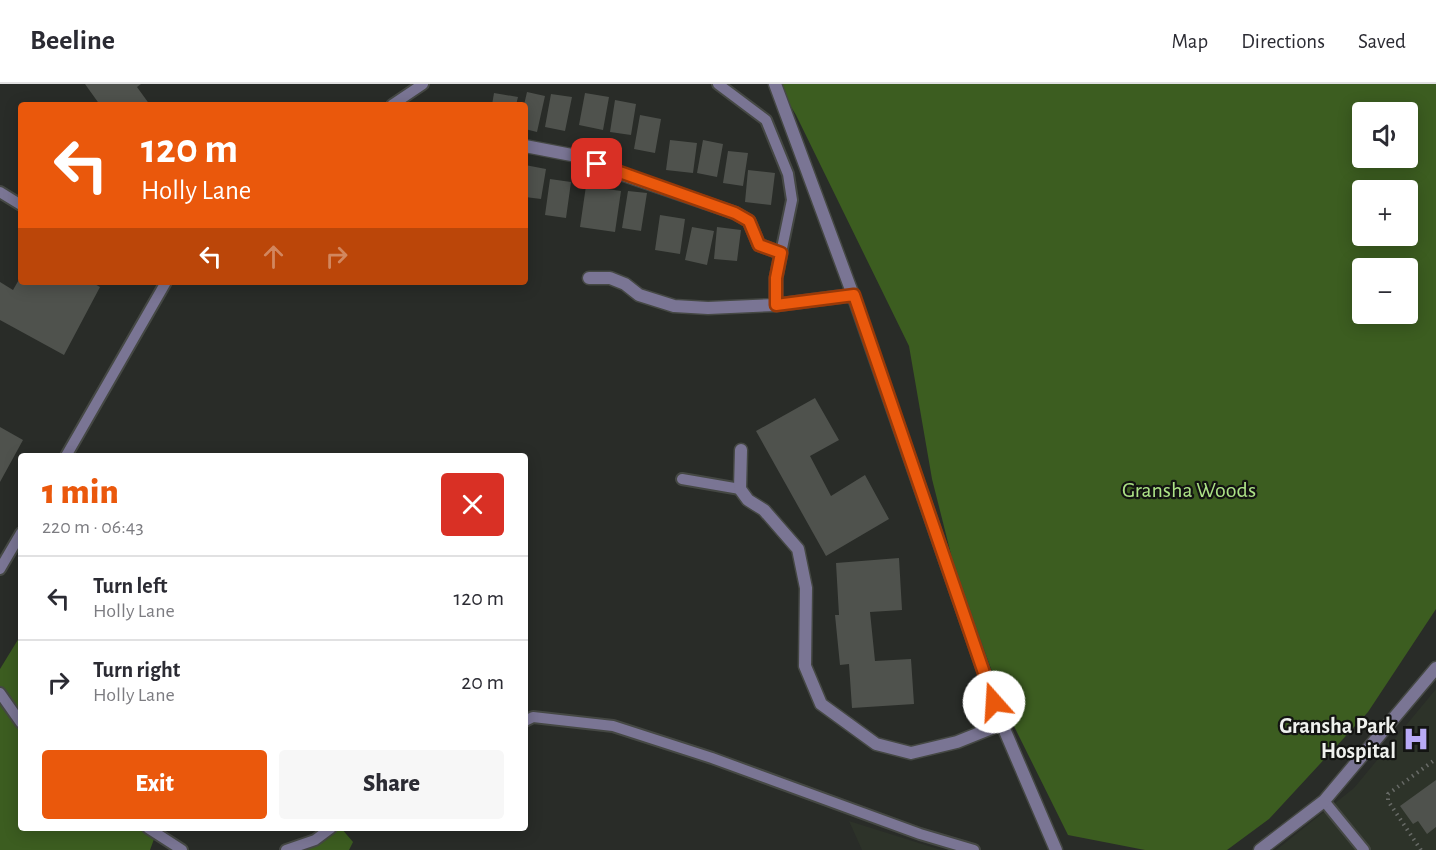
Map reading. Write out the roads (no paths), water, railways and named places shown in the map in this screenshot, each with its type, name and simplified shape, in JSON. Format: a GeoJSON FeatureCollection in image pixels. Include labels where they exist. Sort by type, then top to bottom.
{"type":"FeatureCollection","features":[{"type":"Feature","properties":{"kind":"street"},"geometry":{"type":"LineString","coordinates":[[775,84],[854,295],[1002,724],[1056,850]]}},
{"type":"Feature","properties":{"kind":"street"},"geometry":{"type":"LineString","coordinates":[[528,147],[582,157],[612,171],[735,213],[749,221],[759,245],[781,253],[776,278],[776,305]]}},
{"type":"Feature","properties":{"kind":"street"},"geometry":{"type":"LineString","coordinates":[[589,278],[610,278],[625,284],[639,295],[674,306],[708,308],[776,305],[854,295]]}},
{"type":"Feature","properties":{"kind":"street"},"geometry":{"type":"LineString","coordinates":[[741,450],[740,489],[748,501],[764,510],[798,549],[806,588],[805,666],[821,704],[876,744],[911,753],[957,742],[1002,724]]}},
{"type":"Feature","properties":{"kind":"street"},"geometry":{"type":"LineString","coordinates":[[1260,850],[1324,801],[1436,668]]}},
{"type":"Feature","properties":{"kind":"lane"},"geometry":{"type":"LineString","coordinates":[[396,102],[423,84]]}},
{"type":"Feature","properties":{"kind":"lane"},"geometry":{"type":"LineString","coordinates":[[718,84],[766,120],[788,174],[792,200],[781,253]]}},
{"type":"Feature","properties":{"kind":"lane"},"geometry":{"type":"LineString","coordinates":[[0,192],[18,204]]}},
{"type":"Feature","properties":{"kind":"lane"},"geometry":{"type":"LineString","coordinates":[[68,453],[163,285]]}},
{"type":"Feature","properties":{"kind":"lane"},"geometry":{"type":"LineString","coordinates":[[682,479],[740,489]]}},
{"type":"Feature","properties":{"kind":"lane"},"geometry":{"type":"LineString","coordinates":[[0,569],[18,538]]}},
{"type":"Feature","properties":{"kind":"lane"},"geometry":{"type":"LineString","coordinates":[[0,693],[18,719]]}},
{"type":"Feature","properties":{"kind":"lane"},"geometry":{"type":"LineString","coordinates":[[528,720],[533,717],[613,726],[712,758],[920,834],[974,850]]}},
{"type":"Feature","properties":{"kind":"lane"},"geometry":{"type":"LineString","coordinates":[[1324,801],[1364,850]]}},
{"type":"Feature","properties":{"kind":"lane"},"geometry":{"type":"LineString","coordinates":[[153,831],[182,850]]}},
{"type":"Feature","properties":{"kind":"lane"},"geometry":{"type":"LineString","coordinates":[[286,850],[315,840],[328,831]]}},
{"type":"Feature","properties":{"kind":"place","name":"Gransha Park Hospital"},"geometry":{"type":"Point","coordinates":[1416,739]}},
{"type":"Feature","properties":{"kind":"park label","name":"Gransha Woods"},"geometry":{"type":"Point","coordinates":[1189,490]}}]}
